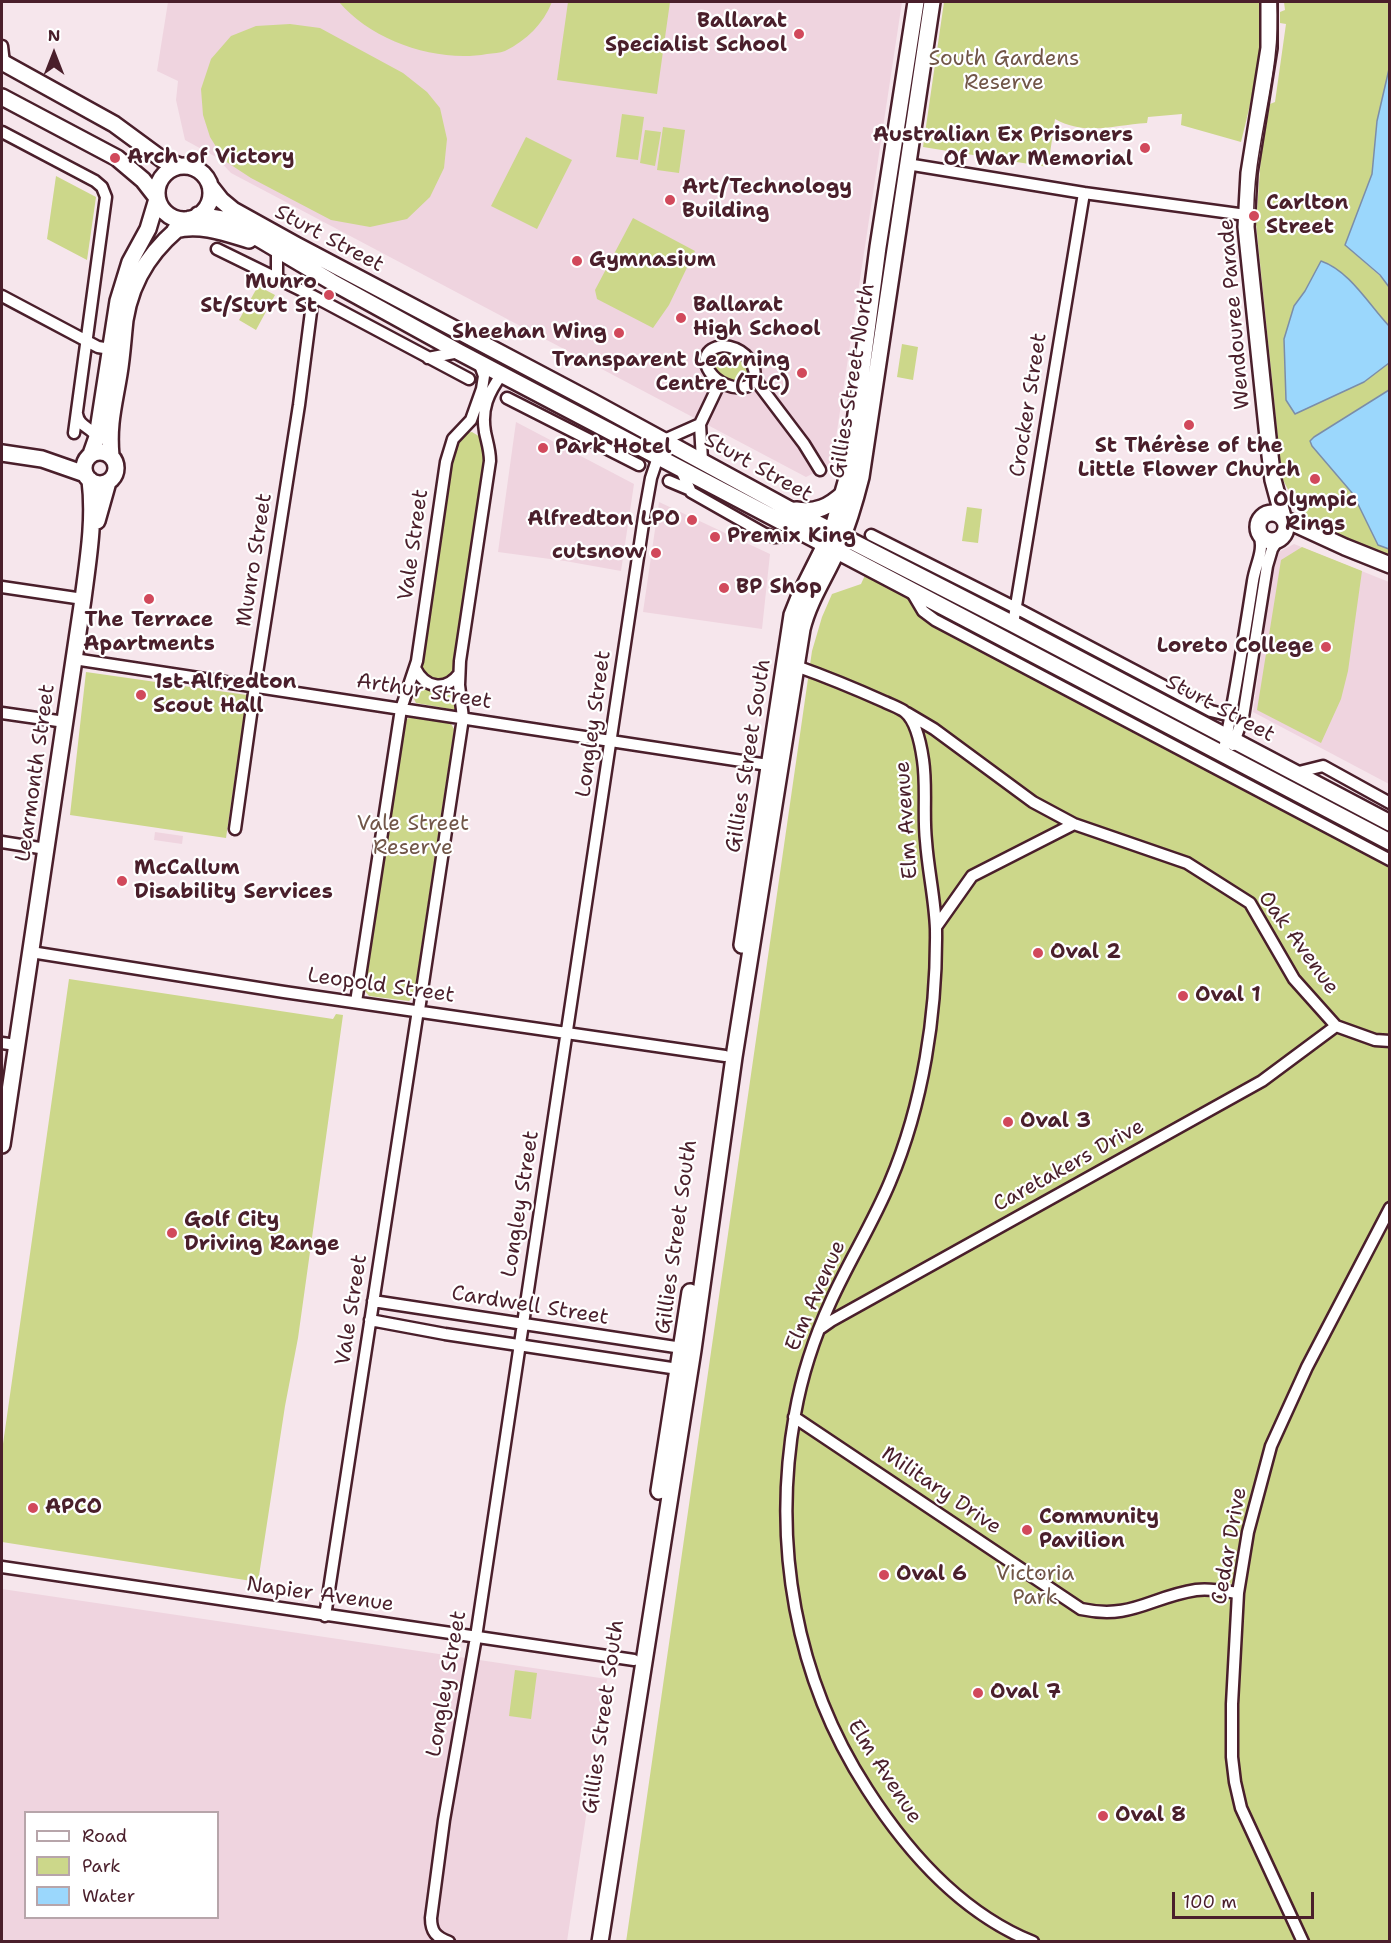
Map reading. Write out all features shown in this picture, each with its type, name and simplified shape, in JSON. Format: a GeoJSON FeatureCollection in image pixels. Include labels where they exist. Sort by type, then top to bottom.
{"type":"FeatureCollection","features":[{"type":"Feature","properties":{"kind":"main road","name":"Gillies Street North"},"geometry":{"type":"LineString","coordinates":[[835,541],[852,454],[878,247],[916,2]]}},
{"type":"Feature","properties":{"kind":"main road","name":"Gillies Street North"},"geometry":{"type":"LineString","coordinates":[[835,541],[855,503],[861,477],[932,2]]}},
{"type":"Feature","properties":{"kind":"main road","name":"Wendouree Parade"},"geometry":{"type":"LineString","coordinates":[[1269,2],[1269,48],[1252,144],[1246,215],[1248,260],[1273,480],[1283,518]]}},
{"type":"Feature","properties":{"kind":"main road"},"geometry":{"type":"LineString","coordinates":[[3,62],[114,124],[163,160],[198,170],[206,177],[210,186],[209,201],[205,210],[175,230],[151,256],[137,279],[116,350],[97,437],[84,465],[87,477]]}},
{"type":"Feature","properties":{"kind":"main road"},"geometry":{"type":"LineString","coordinates":[[2,98],[117,158],[143,180],[163,210],[172,217],[194,217]]}},
{"type":"Feature","properties":{"kind":"main road"},"geometry":{"type":"LineString","coordinates":[[42,459],[99,484],[108,482],[115,475],[109,434],[118,301],[126,272],[148,229],[157,199],[158,185],[163,176],[180,166]]}},
{"type":"Feature","properties":{"kind":"main road","name":"Sturt Street"},"geometry":{"type":"LineString","coordinates":[[210,186],[221,200],[240,214],[789,509],[909,588],[1226,756],[1329,819],[1389,842]]}},
{"type":"Feature","properties":{"kind":"main road","name":"Sturt Street"},"geometry":{"type":"LineString","coordinates":[[194,217],[212,217],[228,222],[459,352],[803,533],[835,541],[1014,624],[1389,823]]}},
{"type":"Feature","properties":{"kind":"main road"},"geometry":{"type":"LineString","coordinates":[[175,230],[188,227],[212,230],[275,249]]}},
{"type":"Feature","properties":{"kind":"main road"},"geometry":{"type":"LineString","coordinates":[[878,247],[894,250]]}},
{"type":"Feature","properties":{"kind":"main road"},"geometry":{"type":"LineString","coordinates":[[2,453],[42,459],[89,456],[104,452],[111,456]]}},
{"type":"Feature","properties":{"kind":"main road","name":"Learmonth Street"},"geometry":{"type":"LineString","coordinates":[[2,1145],[9,1044],[31,951],[83,599],[92,506],[87,477]]}},
{"type":"Feature","properties":{"kind":"main road","name":"Wendouree Parade"},"geometry":{"type":"LineString","coordinates":[[1261,524],[1269,505],[1273,480]]}},
{"type":"Feature","properties":{"kind":"main road","name":"Learmonth Street"},"geometry":{"type":"LineString","coordinates":[[89,550],[108,482]]}},
{"type":"Feature","properties":{"kind":"main road"},"geometry":{"type":"LineString","coordinates":[[789,509],[803,511],[828,507],[844,493]]}},
{"type":"Feature","properties":{"kind":"main road"},"geometry":{"type":"LineString","coordinates":[[1319,536],[1291,537],[1278,541],[1266,540],[1261,524],[1273,513],[1319,536],[1389,565]]}},
{"type":"Feature","properties":{"kind":"main road"},"geometry":{"type":"LineString","coordinates":[[1278,541],[1287,529],[1283,518]]}},
{"type":"Feature","properties":{"kind":"main road","name":"Gillies Street South"},"geometry":{"type":"LineString","coordinates":[[774,766],[802,629],[835,541]]}},
{"type":"Feature","properties":{"kind":"main road","name":"Gillies Street South"},"geometry":{"type":"LineString","coordinates":[[591,1941],[684,1370],[774,766],[792,615],[800,595],[835,541]]}},
{"type":"Feature","properties":{"kind":"main road","name":"Gillies Street South"},"geometry":{"type":"LineString","coordinates":[[600,1941],[638,1660]]}},
{"type":"Feature","properties":{"kind":"street"},"geometry":{"type":"LineString","coordinates":[[2,46],[3,62]]}},
{"type":"Feature","properties":{"kind":"street"},"geometry":{"type":"LineString","coordinates":[[2,132],[90,178],[100,185],[104,192],[106,202],[74,433]]}},
{"type":"Feature","properties":{"kind":"street"},"geometry":{"type":"LineString","coordinates":[[907,164],[1084,193],[1246,215]]}},
{"type":"Feature","properties":{"kind":"street","name":"Crocker Street"},"geometry":{"type":"LineString","coordinates":[[1014,624],[1084,193]]}},
{"type":"Feature","properties":{"kind":"street"},"geometry":{"type":"LineString","coordinates":[[217,249],[313,296],[469,380]]}},
{"type":"Feature","properties":{"kind":"street","name":"Sturt Street"},"geometry":{"type":"LineString","coordinates":[[275,249],[277,278]]}},
{"type":"Feature","properties":{"kind":"street"},"geometry":{"type":"LineString","coordinates":[[2,296],[98,348],[116,350]]}},
{"type":"Feature","properties":{"kind":"street","name":"Munro Street"},"geometry":{"type":"LineString","coordinates":[[235,829],[299,405],[313,296]]}},
{"type":"Feature","properties":{"kind":"street"},"geometry":{"type":"LineString","coordinates":[[720,346],[733,347],[747,356],[754,369],[751,384],[743,387],[720,382],[708,371],[706,360],[710,351],[720,346]]}},
{"type":"Feature","properties":{"kind":"street"},"geometry":{"type":"LineString","coordinates":[[428,358],[459,352]]}},
{"type":"Feature","properties":{"kind":"street","name":"Vale Street"},"geometry":{"type":"LineString","coordinates":[[356,1002],[401,709],[415,669],[446,462],[450,444],[472,417],[483,385],[483,374],[478,362]]}},
{"type":"Feature","properties":{"kind":"street","name":"Vale Street"},"geometry":{"type":"LineString","coordinates":[[325,1616],[463,718],[459,674],[490,460],[483,416],[485,403],[502,374]]}},
{"type":"Feature","properties":{"kind":"street"},"geometry":{"type":"LineString","coordinates":[[754,378],[804,444],[820,470]]}},
{"type":"Feature","properties":{"kind":"street"},"geometry":{"type":"LineString","coordinates":[[702,461],[700,424],[720,382]]}},
{"type":"Feature","properties":{"kind":"street"},"geometry":{"type":"LineString","coordinates":[[527,387],[528,408]]}},
{"type":"Feature","properties":{"kind":"street"},"geometry":{"type":"LineString","coordinates":[[507,398],[639,465]]}},
{"type":"Feature","properties":{"kind":"street"},"geometry":{"type":"LineString","coordinates":[[77,410],[80,424],[97,437]]}},
{"type":"Feature","properties":{"kind":"street"},"geometry":{"type":"LineString","coordinates":[[658,457],[657,437],[700,424]]}},
{"type":"Feature","properties":{"kind":"street"},"geometry":{"type":"LineString","coordinates":[[460,431],[474,428],[486,435]]}},
{"type":"Feature","properties":{"kind":"street"},"geometry":{"type":"LineString","coordinates":[[606,448],[639,446]]}},
{"type":"Feature","properties":{"kind":"street","name":"Longley Street"},"geometry":{"type":"LineString","coordinates":[[639,446],[651,478]]}},
{"type":"Feature","properties":{"kind":"street","name":"Longley Street"},"geometry":{"type":"LineString","coordinates":[[449,1941],[435,1935],[430,1918],[444,1820],[476,1637],[651,478],[658,457]]}},
{"type":"Feature","properties":{"kind":"street","name":"Sturt Street"},"geometry":{"type":"LineString","coordinates":[[680,468],[688,489],[693,494],[768,536],[778,537],[803,533]]}},
{"type":"Feature","properties":{"kind":"street"},"geometry":{"type":"LineString","coordinates":[[669,481],[688,489]]}},
{"type":"Feature","properties":{"kind":"street"},"geometry":{"type":"LineString","coordinates":[[1231,739],[1231,716],[1253,576],[1262,548],[1261,524]]}},
{"type":"Feature","properties":{"kind":"street","name":"Sturt Street"},"geometry":{"type":"LineString","coordinates":[[871,535],[1016,608],[1211,711],[1231,716]]}},
{"type":"Feature","properties":{"kind":"street"},"geometry":{"type":"LineString","coordinates":[[1226,756],[1244,708],[1267,566],[1271,551],[1278,541]]}},
{"type":"Feature","properties":{"kind":"street"},"geometry":{"type":"LineString","coordinates":[[2,587],[83,599]]}},
{"type":"Feature","properties":{"kind":"street","name":"Sturt Street"},"geometry":{"type":"LineString","coordinates":[[909,588],[919,607],[935,620],[1329,819],[1389,860]]}},
{"type":"Feature","properties":{"kind":"street","name":"Arthur Street"},"geometry":{"type":"LineString","coordinates":[[74,659],[774,766]]}},
{"type":"Feature","properties":{"kind":"street"},"geometry":{"type":"LineString","coordinates":[[796,666],[862,691],[904,711]]}},
{"type":"Feature","properties":{"kind":"street"},"geometry":{"type":"LineString","coordinates":[[415,669],[423,680],[434,686],[449,683],[459,674]]}},
{"type":"Feature","properties":{"kind":"street","name":"Oak Avenue"},"geometry":{"type":"LineString","coordinates":[[904,711],[934,729],[1034,802],[1074,824],[1187,863],[1250,903],[1294,979],[1336,1026],[1375,1040],[1389,1041]]}},
{"type":"Feature","properties":{"kind":"street","name":"Elm Avenue"},"geometry":{"type":"LineString","coordinates":[[904,711],[916,731],[923,762],[925,838],[936,927],[929,1029],[912,1121],[889,1186],[832,1299],[804,1369],[794,1417],[787,1481],[788,1558],[807,1656],[831,1727],[852,1765],[876,1803],[922,1862],[963,1901],[994,1922],[1029,1941]]}},
{"type":"Feature","properties":{"kind":"street"},"geometry":{"type":"LineString","coordinates":[[2,713],[65,722]]}},
{"type":"Feature","properties":{"kind":"street"},"geometry":{"type":"LineString","coordinates":[[1295,773],[1323,766],[1389,803]]}},
{"type":"Feature","properties":{"kind":"street"},"geometry":{"type":"LineString","coordinates":[[936,927],[972,876],[1074,824]]}},
{"type":"Feature","properties":{"kind":"street"},"geometry":{"type":"LineString","coordinates":[[2,842],[46,849]]}},
{"type":"Feature","properties":{"kind":"street","name":"Leopold Street"},"geometry":{"type":"LineString","coordinates":[[31,951],[730,1057]]}},
{"type":"Feature","properties":{"kind":"street","name":"Caretakers Drive"},"geometry":{"type":"LineString","coordinates":[[817,1333],[831,1321],[1262,1081],[1336,1026]]}},
{"type":"Feature","properties":{"kind":"street","name":"Cedar Drive"},"geometry":{"type":"LineString","coordinates":[[1303,1941],[1241,1808],[1235,1782],[1232,1757],[1232,1704],[1238,1593],[1248,1532],[1271,1446],[1306,1367],[1389,1208]]}},
{"type":"Feature","properties":{"kind":"street","name":"Cardwell Street"},"geometry":{"type":"LineString","coordinates":[[373,1301],[687,1349]]}},
{"type":"Feature","properties":{"kind":"street","name":"Cardwell Street"},"geometry":{"type":"LineString","coordinates":[[370,1320],[445,1334],[684,1370]]}},
{"type":"Feature","properties":{"kind":"street","name":"Military Drive"},"geometry":{"type":"LineString","coordinates":[[794,1417],[1081,1609],[1121,1612],[1201,1589],[1238,1593]]}},
{"type":"Feature","properties":{"kind":"street","name":"Napier Avenue"},"geometry":{"type":"LineString","coordinates":[[2,1567],[638,1660]]}},
{"type":"Feature","properties":{"kind":"shaded area","name":"Ballarat High School"},"geometry":{"type":"Polygon","coordinates":[[[168,2],[902,2],[832,464],[806,477],[231,173],[216,157],[185,140],[176,100],[178,81],[157,71],[168,2]]]}},
{"type":"Feature","properties":{"kind":"shaded area"},"geometry":{"type":"Polygon","coordinates":[[[516,422],[634,484],[621,571],[498,552],[516,422]]]}},
{"type":"Feature","properties":{"kind":"shaded area"},"geometry":{"type":"Polygon","coordinates":[[[659,502],[770,554],[762,629],[643,612],[659,502]]]}},
{"type":"Feature","properties":{"kind":"shaded area","name":"Loreto College"},"geometry":{"type":"Polygon","coordinates":[[[1294,544],[1389,582],[1389,784],[1253,712],[1275,554],[1294,544]]]}},
{"type":"Feature","properties":{"kind":"shaded area","name":"McCallum Disability Services"},"geometry":{"type":"Polygon","coordinates":[[[155,832],[183,836],[182,844],[154,840],[155,832]]]}},
{"type":"Feature","properties":{"kind":"shaded area"},"geometry":{"type":"Polygon","coordinates":[[[2,1589],[607,1679],[567,1941],[2,1942],[2,1589]]]}},
{"type":"Feature","properties":{"kind":"green space"},"geometry":{"type":"Polygon","coordinates":[[[339,2],[552,2],[539,24],[513,47],[501,52],[468,56],[427,52],[387,38],[353,16],[339,2]]]}},
{"type":"Feature","properties":{"kind":"green space"},"geometry":{"type":"Polygon","coordinates":[[[568,2],[670,2],[657,94],[557,80],[568,2]]]}},
{"type":"Feature","properties":{"kind":"green space","name":"South Gardens Reserve"},"geometry":{"type":"Polygon","coordinates":[[[944,2],[1260,2],[1260,8],[1263,10],[1258,60],[1241,142],[1181,125],[1182,114],[1148,117],[1147,123],[1100,128],[1077,127],[1055,119],[1048,167],[923,147],[944,2]]]}},
{"type":"Feature","properties":{"kind":"green space"},"geometry":{"type":"Polygon","coordinates":[[[1284,2],[1389,2],[1389,69],[1377,121],[1372,174],[1345,245],[1389,287],[1389,326],[1321,262],[1294,306],[1284,339],[1286,400],[1295,414],[1364,382],[1389,363],[1389,390],[1310,441],[1353,494],[1378,545],[1389,549],[1389,557],[1318,529],[1295,503],[1282,478],[1256,224],[1261,156],[1270,104],[1275,102],[1286,24],[1280,23],[1280,12],[1285,10],[1284,2]]]}},
{"type":"Feature","properties":{"kind":"green space"},"geometry":{"type":"Polygon","coordinates":[[[290,24],[320,28],[403,73],[427,92],[440,108],[447,139],[444,168],[430,197],[407,219],[370,227],[331,220],[251,178],[225,161],[210,137],[203,115],[201,89],[211,59],[231,36],[256,26],[290,24]]]}},
{"type":"Feature","properties":{"kind":"green space"},"geometry":{"type":"Polygon","coordinates":[[[622,114],[644,117],[638,160],[616,157],[622,114]]]}},
{"type":"Feature","properties":{"kind":"green space"},"geometry":{"type":"Polygon","coordinates":[[[663,127],[685,130],[679,173],[657,170],[663,127]]]}},
{"type":"Feature","properties":{"kind":"green space"},"geometry":{"type":"Polygon","coordinates":[[[645,130],[661,132],[655,166],[640,163],[645,130]]]}},
{"type":"Feature","properties":{"kind":"green space"},"geometry":{"type":"Polygon","coordinates":[[[526,137],[572,160],[537,229],[491,206],[526,137]]]}},
{"type":"Feature","properties":{"kind":"green space"},"geometry":{"type":"Polygon","coordinates":[[[56,176],[96,197],[87,260],[47,239],[56,176]]]}},
{"type":"Feature","properties":{"kind":"green space"},"geometry":{"type":"Polygon","coordinates":[[[633,218],[695,251],[669,305],[653,328],[597,299],[595,290],[633,218]]]}},
{"type":"Feature","properties":{"kind":"green space"},"geometry":{"type":"Polygon","coordinates":[[[258,286],[275,295],[256,330],[239,320],[258,286]]]}},
{"type":"Feature","properties":{"kind":"green space"},"geometry":{"type":"Polygon","coordinates":[[[902,344],[918,347],[913,380],[897,377],[902,344]]]}},
{"type":"Feature","properties":{"kind":"green space"},"geometry":{"type":"Polygon","coordinates":[[[719,350],[729,352],[740,359],[748,371],[745,381],[733,383],[713,372],[709,359],[719,350]]]}},
{"type":"Feature","properties":{"kind":"green space"},"geometry":{"type":"Polygon","coordinates":[[[472,432],[482,438],[487,453],[456,666],[449,677],[438,680],[427,676],[420,664],[452,453],[459,439],[464,434],[472,432]]]}},
{"type":"Feature","properties":{"kind":"green space"},"geometry":{"type":"Polygon","coordinates":[[[967,507],[982,509],[978,543],[962,541],[967,507]]]}},
{"type":"Feature","properties":{"kind":"green space"},"geometry":{"type":"Polygon","coordinates":[[[1302,547],[1362,571],[1348,671],[1341,699],[1321,743],[1257,710],[1281,560],[1302,547]]]}},
{"type":"Feature","properties":{"kind":"green space","name":"Victoria Park"},"geometry":{"type":"Polygon","coordinates":[[[866,573],[908,596],[916,610],[927,621],[1389,863],[1389,1941],[626,1942],[812,651],[822,617],[832,594],[861,584],[866,573]]]}},
{"type":"Feature","properties":{"kind":"green space"},"geometry":{"type":"Polygon","coordinates":[[[86,672],[247,695],[226,838],[70,815],[86,672]]]}},
{"type":"Feature","properties":{"kind":"green space"},"geometry":{"type":"Polygon","coordinates":[[[416,680],[434,690],[454,685],[456,710],[416,703],[412,695],[416,680]]]}},
{"type":"Feature","properties":{"kind":"green space","name":"Vale Street Reserve"},"geometry":{"type":"Polygon","coordinates":[[[411,716],[450,722],[454,729],[414,996],[409,1001],[369,996],[365,991],[405,721],[411,716]]]}},
{"type":"Feature","properties":{"kind":"green space","name":"Golf City Driving Range"},"geometry":{"type":"Polygon","coordinates":[[[69,979],[333,1019],[336,1014],[343,1015],[298,1338],[285,1406],[258,1582],[2,1542],[2,1451],[69,979]]]}},
{"type":"Feature","properties":{"kind":"green space"},"geometry":{"type":"Polygon","coordinates":[[[515,1670],[537,1673],[531,1719],[509,1716],[515,1670]]]}},
{"type":"Feature","properties":{"kind":"water"},"geometry":{"type":"Polygon","coordinates":[[[1389,69],[1389,287],[1380,275],[1345,245],[1372,174],[1377,121],[1389,69]]]}},
{"type":"Feature","properties":{"kind":"water"},"geometry":{"type":"Polygon","coordinates":[[[1321,261],[1350,280],[1389,326],[1389,363],[1364,382],[1295,414],[1286,400],[1284,339],[1294,306],[1321,261]]]}},
{"type":"Feature","properties":{"kind":"water"},"geometry":{"type":"Polygon","coordinates":[[[1389,390],[1389,549],[1378,545],[1353,494],[1310,441],[1389,390]]]}},
{"type":"Feature","properties":{"kind":"tram line"},"geometry":{"type":"LineString","coordinates":[[1254,219],[1257,165],[1275,56],[1277,2]]}},
{"type":"Feature","properties":{"kind":"place","name":"Ballarat Specialist School"},"geometry":{"type":"Point","coordinates":[799,34]}},
{"type":"Feature","properties":{"kind":"place","name":"Australian Ex Prisoners Of War Memorial"},"geometry":{"type":"Point","coordinates":[1145,148]}},
{"type":"Feature","properties":{"kind":"place","name":"Arch of Victory"},"geometry":{"type":"Point","coordinates":[115,158]}},
{"type":"Feature","properties":{"kind":"place","name":"Art/Technology Building"},"geometry":{"type":"Point","coordinates":[670,200]}},
{"type":"Feature","properties":{"kind":"place","name":"Carlton Street"},"geometry":{"type":"Point","coordinates":[1254,216]}},
{"type":"Feature","properties":{"kind":"place","name":"Gymnasium"},"geometry":{"type":"Point","coordinates":[577,261]}},
{"type":"Feature","properties":{"kind":"place","name":"Munro St/Sturt St"},"geometry":{"type":"Point","coordinates":[329,295]}},
{"type":"Feature","properties":{"kind":"place","name":"Ballarat High School"},"geometry":{"type":"Point","coordinates":[681,318]}},
{"type":"Feature","properties":{"kind":"place","name":"Sheehan Wing"},"geometry":{"type":"Point","coordinates":[619,333]}},
{"type":"Feature","properties":{"kind":"place","name":"Transparent Learning Centre (TLC)"},"geometry":{"type":"Point","coordinates":[802,373]}},
{"type":"Feature","properties":{"kind":"place","name":"St Thérèse of the Little Flower Church"},"geometry":{"type":"Point","coordinates":[1189,425]}},
{"type":"Feature","properties":{"kind":"place","name":"Park Hotel"},"geometry":{"type":"Point","coordinates":[543,448]}},
{"type":"Feature","properties":{"kind":"place","name":"Olympic Rings"},"geometry":{"type":"Point","coordinates":[1315,479]}},
{"type":"Feature","properties":{"kind":"place","name":"Alfredton LPO"},"geometry":{"type":"Point","coordinates":[692,520]}},
{"type":"Feature","properties":{"kind":"place","name":"Premix King"},"geometry":{"type":"Point","coordinates":[715,537]}},
{"type":"Feature","properties":{"kind":"place","name":"cutsnow"},"geometry":{"type":"Point","coordinates":[656,553]}},
{"type":"Feature","properties":{"kind":"place","name":"BP Shop"},"geometry":{"type":"Point","coordinates":[724,588]}},
{"type":"Feature","properties":{"kind":"place","name":"The Terrace Apartments"},"geometry":{"type":"Point","coordinates":[149,599]}},
{"type":"Feature","properties":{"kind":"place","name":"Loreto College"},"geometry":{"type":"Point","coordinates":[1326,647]}},
{"type":"Feature","properties":{"kind":"place","name":"1st Alfredton Scout Hall"},"geometry":{"type":"Point","coordinates":[141,695]}},
{"type":"Feature","properties":{"kind":"place","name":"McCallum Disability Services"},"geometry":{"type":"Point","coordinates":[122,881]}},
{"type":"Feature","properties":{"kind":"place","name":"Oval 2"},"geometry":{"type":"Point","coordinates":[1038,953]}},
{"type":"Feature","properties":{"kind":"place","name":"Oval 1"},"geometry":{"type":"Point","coordinates":[1183,996]}},
{"type":"Feature","properties":{"kind":"place","name":"Oval 3"},"geometry":{"type":"Point","coordinates":[1008,1122]}},
{"type":"Feature","properties":{"kind":"place","name":"Golf City Driving Range"},"geometry":{"type":"Point","coordinates":[172,1233]}},
{"type":"Feature","properties":{"kind":"place","name":"APCO"},"geometry":{"type":"Point","coordinates":[33,1508]}},
{"type":"Feature","properties":{"kind":"place","name":"Community Pavilion"},"geometry":{"type":"Point","coordinates":[1027,1530]}},
{"type":"Feature","properties":{"kind":"place","name":"Oval 6"},"geometry":{"type":"Point","coordinates":[884,1575]}},
{"type":"Feature","properties":{"kind":"place","name":"Oval 7"},"geometry":{"type":"Point","coordinates":[978,1693]}},
{"type":"Feature","properties":{"kind":"place","name":"Oval 8"},"geometry":{"type":"Point","coordinates":[1103,1816]}}]}
